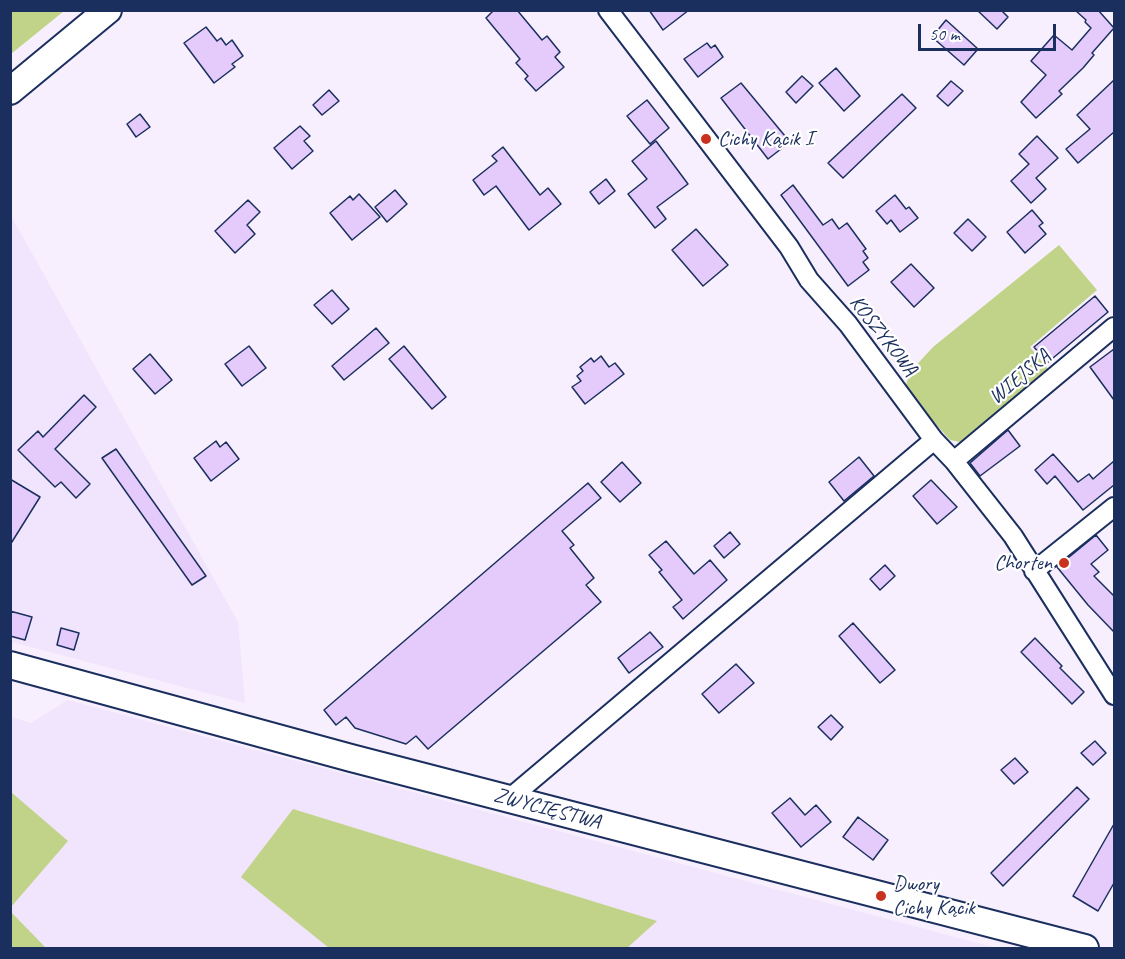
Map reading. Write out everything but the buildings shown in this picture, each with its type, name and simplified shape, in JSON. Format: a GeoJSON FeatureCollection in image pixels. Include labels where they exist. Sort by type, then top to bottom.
{"type":"FeatureCollection","features":[{"type":"Feature","properties":{"kind":"street"},"geometry":{"type":"LineString","coordinates":[[10,91],[108,10]]}},
{"type":"Feature","properties":{"kind":"street","name":"KOSZYKOWA"},"geometry":{"type":"LineString","coordinates":[[608,10],[789,247],[809,280],[848,324],[934,440],[954,461],[1013,536],[1114,695]]}},
{"type":"Feature","properties":{"kind":"street","name":"WIEJSKA"},"geometry":{"type":"LineString","coordinates":[[954,461],[1114,327]]}},
{"type":"Feature","properties":{"kind":"street"},"geometry":{"type":"LineString","coordinates":[[509,799],[934,440]]}},
{"type":"Feature","properties":{"kind":"street"},"geometry":{"type":"LineString","coordinates":[[1034,572],[1114,507]]}},
{"type":"Feature","properties":{"kind":"street","name":"ZWYCIĘSTWA"},"geometry":{"type":"LineString","coordinates":[[10,665],[509,799],[1085,948]]}},
{"type":"Feature","properties":{"kind":"shaded area"},"geometry":{"type":"Polygon","coordinates":[[[10,214],[238,622],[245,703],[11,642],[10,214]]]}},
{"type":"Feature","properties":{"kind":"shaded area"},"geometry":{"type":"Polygon","coordinates":[[[68,700],[996,948],[11,948],[11,717],[31,723],[68,700]]]}},
{"type":"Feature","properties":{"kind":"green space"},"geometry":{"type":"Polygon","coordinates":[[[11,10],[64,10],[64,11],[11,54],[11,10]]]}},
{"type":"Feature","properties":{"kind":"green space"},"geometry":{"type":"Polygon","coordinates":[[[1059,245],[1097,290],[1030,347],[1052,374],[968,440],[960,442],[950,440],[909,394],[906,385],[910,372],[933,347],[1059,245]]]}},
{"type":"Feature","properties":{"kind":"green space"},"geometry":{"type":"Polygon","coordinates":[[[11,792],[68,841],[11,907],[11,792]]]}},
{"type":"Feature","properties":{"kind":"green space"},"geometry":{"type":"Polygon","coordinates":[[[293,809],[657,921],[627,948],[329,948],[241,877],[293,809]]]}},
{"type":"Feature","properties":{"kind":"green space"},"geometry":{"type":"Polygon","coordinates":[[[11,912],[46,948],[11,948],[11,912]]]}},
{"type":"Feature","properties":{"kind":"place","name":"Cichy Kącik I"},"geometry":{"type":"Point","coordinates":[706,139]}},
{"type":"Feature","properties":{"kind":"place","name":"Chorten"},"geometry":{"type":"Point","coordinates":[1064,563]}},
{"type":"Feature","properties":{"kind":"place","name":"Dwory Cichy Kącik"},"geometry":{"type":"Point","coordinates":[881,896]}}]}
